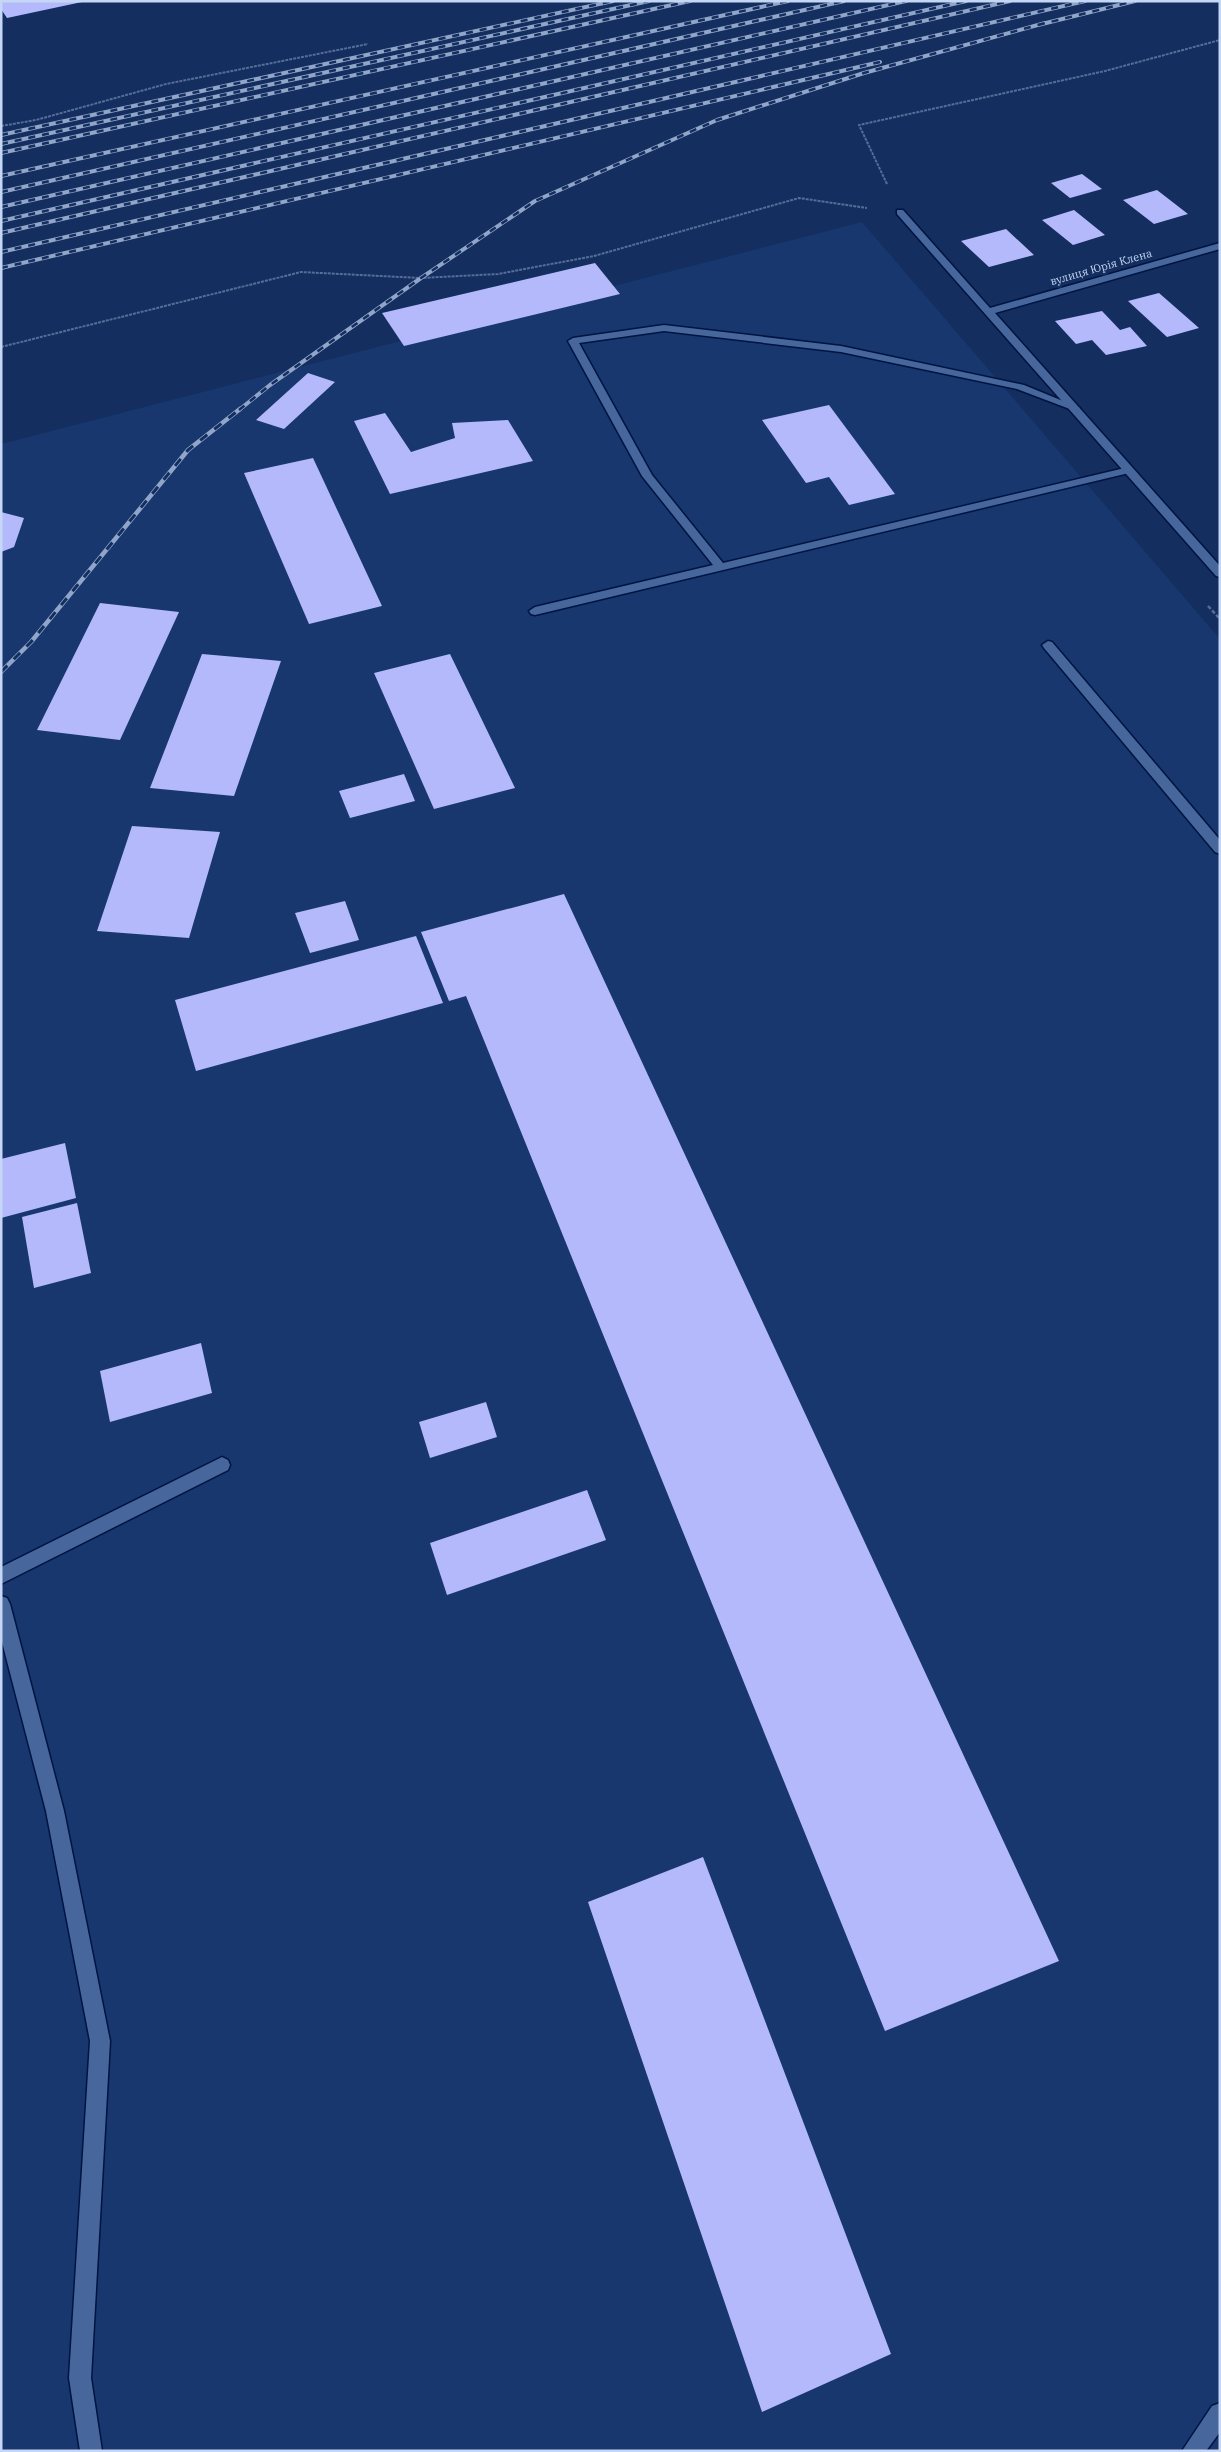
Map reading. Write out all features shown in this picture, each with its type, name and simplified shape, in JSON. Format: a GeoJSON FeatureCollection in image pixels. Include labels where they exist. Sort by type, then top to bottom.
{"type":"FeatureCollection","features":[{"type":"Feature","properties":{"kind":"street"},"geometry":{"type":"LineString","coordinates":[[900,212],[990,311],[1220,573]]}},
{"type":"Feature","properties":{"kind":"street","name":"вулиця Юрія Клена"},"geometry":{"type":"LineString","coordinates":[[990,311],[1220,246]]}},
{"type":"Feature","properties":{"kind":"street"},"geometry":{"type":"LineString","coordinates":[[720,566],[647,476],[573,341],[664,328],[841,349],[1020,387],[1075,408]]}},
{"type":"Feature","properties":{"kind":"street"},"geometry":{"type":"LineString","coordinates":[[534,611],[1129,470]]}},
{"type":"Feature","properties":{"kind":"street"},"geometry":{"type":"LineString","coordinates":[[1048,645],[1220,849]]}},
{"type":"Feature","properties":{"kind":"street"},"geometry":{"type":"LineString","coordinates":[[1,1576],[222,1465]]}},
{"type":"Feature","properties":{"kind":"street"},"geometry":{"type":"LineString","coordinates":[[1,1604],[55,1811],[100,2041],[80,2378],[90,2451]]}},
{"type":"Feature","properties":{"kind":"street"},"geometry":{"type":"LineString","coordinates":[[1193,2451],[1220,2414]]}},
{"type":"Feature","properties":{"kind":"path"},"geometry":{"type":"LineString","coordinates":[[900,212],[859,125],[1105,71],[1220,40]]}},
{"type":"Feature","properties":{"kind":"path"},"geometry":{"type":"LineString","coordinates":[[1,126],[26,123],[105,99],[159,86],[368,44]]}},
{"type":"Feature","properties":{"kind":"path"},"geometry":{"type":"LineString","coordinates":[[1,347],[301,272],[421,278],[498,274],[594,256],[798,198],[900,212]]}},
{"type":"Feature","properties":{"kind":"shaded area"},"geometry":{"type":"Polygon","coordinates":[[[862,222],[1220,639],[1220,2451],[1,2451],[1,444],[862,222]]]}},
{"type":"Feature","properties":{"kind":"building"},"geometry":{"type":"Polygon","coordinates":[[[1,1],[82,2],[7,18],[1,9],[1,1]]]}},
{"type":"Feature","properties":{"kind":"building"},"geometry":{"type":"Polygon","coordinates":[[[1082,174],[1102,189],[1070,198],[1051,183],[1082,174]]]}},
{"type":"Feature","properties":{"kind":"building"},"geometry":{"type":"Polygon","coordinates":[[[1157,190],[1188,214],[1154,224],[1123,200],[1157,190]]]}},
{"type":"Feature","properties":{"kind":"building"},"geometry":{"type":"Polygon","coordinates":[[[1074,210],[1105,235],[1073,245],[1042,220],[1074,210]]]}},
{"type":"Feature","properties":{"kind":"building"},"geometry":{"type":"Polygon","coordinates":[[[1006,229],[1034,255],[989,267],[961,241],[1006,229]]]}},
{"type":"Feature","properties":{"kind":"building"},"geometry":{"type":"Polygon","coordinates":[[[595,263],[620,294],[404,346],[382,313],[595,263]]]}},
{"type":"Feature","properties":{"kind":"building"},"geometry":{"type":"Polygon","coordinates":[[[1159,293],[1199,328],[1167,337],[1128,301],[1159,293]]]}},
{"type":"Feature","properties":{"kind":"building"},"geometry":{"type":"Polygon","coordinates":[[[1102,311],[1120,330],[1130,327],[1147,346],[1106,355],[1092,340],[1076,344],[1055,321],[1102,311]]]}},
{"type":"Feature","properties":{"kind":"building"},"geometry":{"type":"Polygon","coordinates":[[[308,373],[335,382],[284,429],[256,420],[308,373]]]}},
{"type":"Feature","properties":{"kind":"building"},"geometry":{"type":"Polygon","coordinates":[[[829,405],[895,494],[849,505],[829,477],[806,483],[762,420],[829,405]]]}},
{"type":"Feature","properties":{"kind":"building"},"geometry":{"type":"Polygon","coordinates":[[[385,413],[411,452],[455,438],[452,423],[508,420],[533,461],[390,494],[354,421],[385,413]]]}},
{"type":"Feature","properties":{"kind":"building"},"geometry":{"type":"Polygon","coordinates":[[[313,458],[382,606],[309,624],[244,473],[313,458]]]}},
{"type":"Feature","properties":{"kind":"building"},"geometry":{"type":"Polygon","coordinates":[[[1,512],[24,518],[14,547],[1,552],[1,512]]]}},
{"type":"Feature","properties":{"kind":"building"},"geometry":{"type":"Polygon","coordinates":[[[100,603],[179,612],[120,740],[37,730],[100,603]]]}},
{"type":"Feature","properties":{"kind":"building"},"geometry":{"type":"Polygon","coordinates":[[[202,654],[281,661],[234,796],[150,788],[202,654]]]}},
{"type":"Feature","properties":{"kind":"building"},"geometry":{"type":"Polygon","coordinates":[[[450,654],[515,788],[434,809],[374,673],[450,654]]]}},
{"type":"Feature","properties":{"kind":"building"},"geometry":{"type":"Polygon","coordinates":[[[404,774],[415,801],[350,818],[339,791],[404,774]]]}},
{"type":"Feature","properties":{"kind":"building"},"geometry":{"type":"Polygon","coordinates":[[[132,826],[220,832],[189,938],[97,931],[132,826]]]}},
{"type":"Feature","properties":{"kind":"building"},"geometry":{"type":"Polygon","coordinates":[[[564,894],[1059,1961],[885,2031],[466,996],[449,1001],[421,932],[564,894]]]}},
{"type":"Feature","properties":{"kind":"building"},"geometry":{"type":"Polygon","coordinates":[[[345,901],[359,940],[310,953],[295,913],[345,901]]]}},
{"type":"Feature","properties":{"kind":"building"},"geometry":{"type":"Polygon","coordinates":[[[416,936],[443,1003],[196,1071],[175,1000],[416,936]]]}},
{"type":"Feature","properties":{"kind":"building"},"geometry":{"type":"Polygon","coordinates":[[[65,1143],[76,1198],[1,1218],[1,1159],[65,1143]]]}},
{"type":"Feature","properties":{"kind":"building"},"geometry":{"type":"Polygon","coordinates":[[[77,1203],[91,1273],[34,1288],[22,1217],[77,1203]]]}},
{"type":"Feature","properties":{"kind":"building"},"geometry":{"type":"Polygon","coordinates":[[[201,1343],[212,1393],[110,1422],[100,1371],[201,1343]]]}},
{"type":"Feature","properties":{"kind":"building"},"geometry":{"type":"Polygon","coordinates":[[[486,1402],[497,1437],[430,1458],[419,1422],[486,1402]]]}},
{"type":"Feature","properties":{"kind":"building"},"geometry":{"type":"Polygon","coordinates":[[[587,1490],[606,1540],[447,1595],[430,1543],[587,1490]]]}},
{"type":"Feature","properties":{"kind":"building"},"geometry":{"type":"Polygon","coordinates":[[[703,1857],[891,2354],[762,2412],[588,1902],[703,1857]]]}},
{"type":"Feature","properties":{"kind":"railway"},"geometry":{"type":"LineString","coordinates":[[1,135],[613,1]]}},
{"type":"Feature","properties":{"kind":"railway"},"geometry":{"type":"LineString","coordinates":[[1,144],[649,1]]}},
{"type":"Feature","properties":{"kind":"railway"},"geometry":{"type":"LineString","coordinates":[[1,153],[690,1]]}},
{"type":"Feature","properties":{"kind":"railway"},"geometry":{"type":"LineString","coordinates":[[1,176],[788,1]]}},
{"type":"Feature","properties":{"kind":"railway"},"geometry":{"type":"LineString","coordinates":[[1,192],[844,1]]}},
{"type":"Feature","properties":{"kind":"railway"},"geometry":{"type":"LineString","coordinates":[[1,207],[906,1]]}},
{"type":"Feature","properties":{"kind":"railway"},"geometry":{"type":"LineString","coordinates":[[1,221],[966,1]]}},
{"type":"Feature","properties":{"kind":"railway"},"geometry":{"type":"LineString","coordinates":[[1,233],[1010,1]]}},
{"type":"Feature","properties":{"kind":"railway"},"geometry":{"type":"LineString","coordinates":[[1,252],[1085,1]]}},
{"type":"Feature","properties":{"kind":"railway"},"geometry":{"type":"LineString","coordinates":[[1038,25],[1135,1]]}},
{"type":"Feature","properties":{"kind":"railway"},"geometry":{"type":"LineString","coordinates":[[239,410],[270,385],[421,278],[535,201],[717,120],[864,73],[1045,23]]}},
{"type":"Feature","properties":{"kind":"railway"},"geometry":{"type":"LineString","coordinates":[[1,268],[880,62]]}},
{"type":"Feature","properties":{"kind":"railway"},"geometry":{"type":"LineString","coordinates":[[1,672],[31,642],[188,450],[240,409]]}}]}
